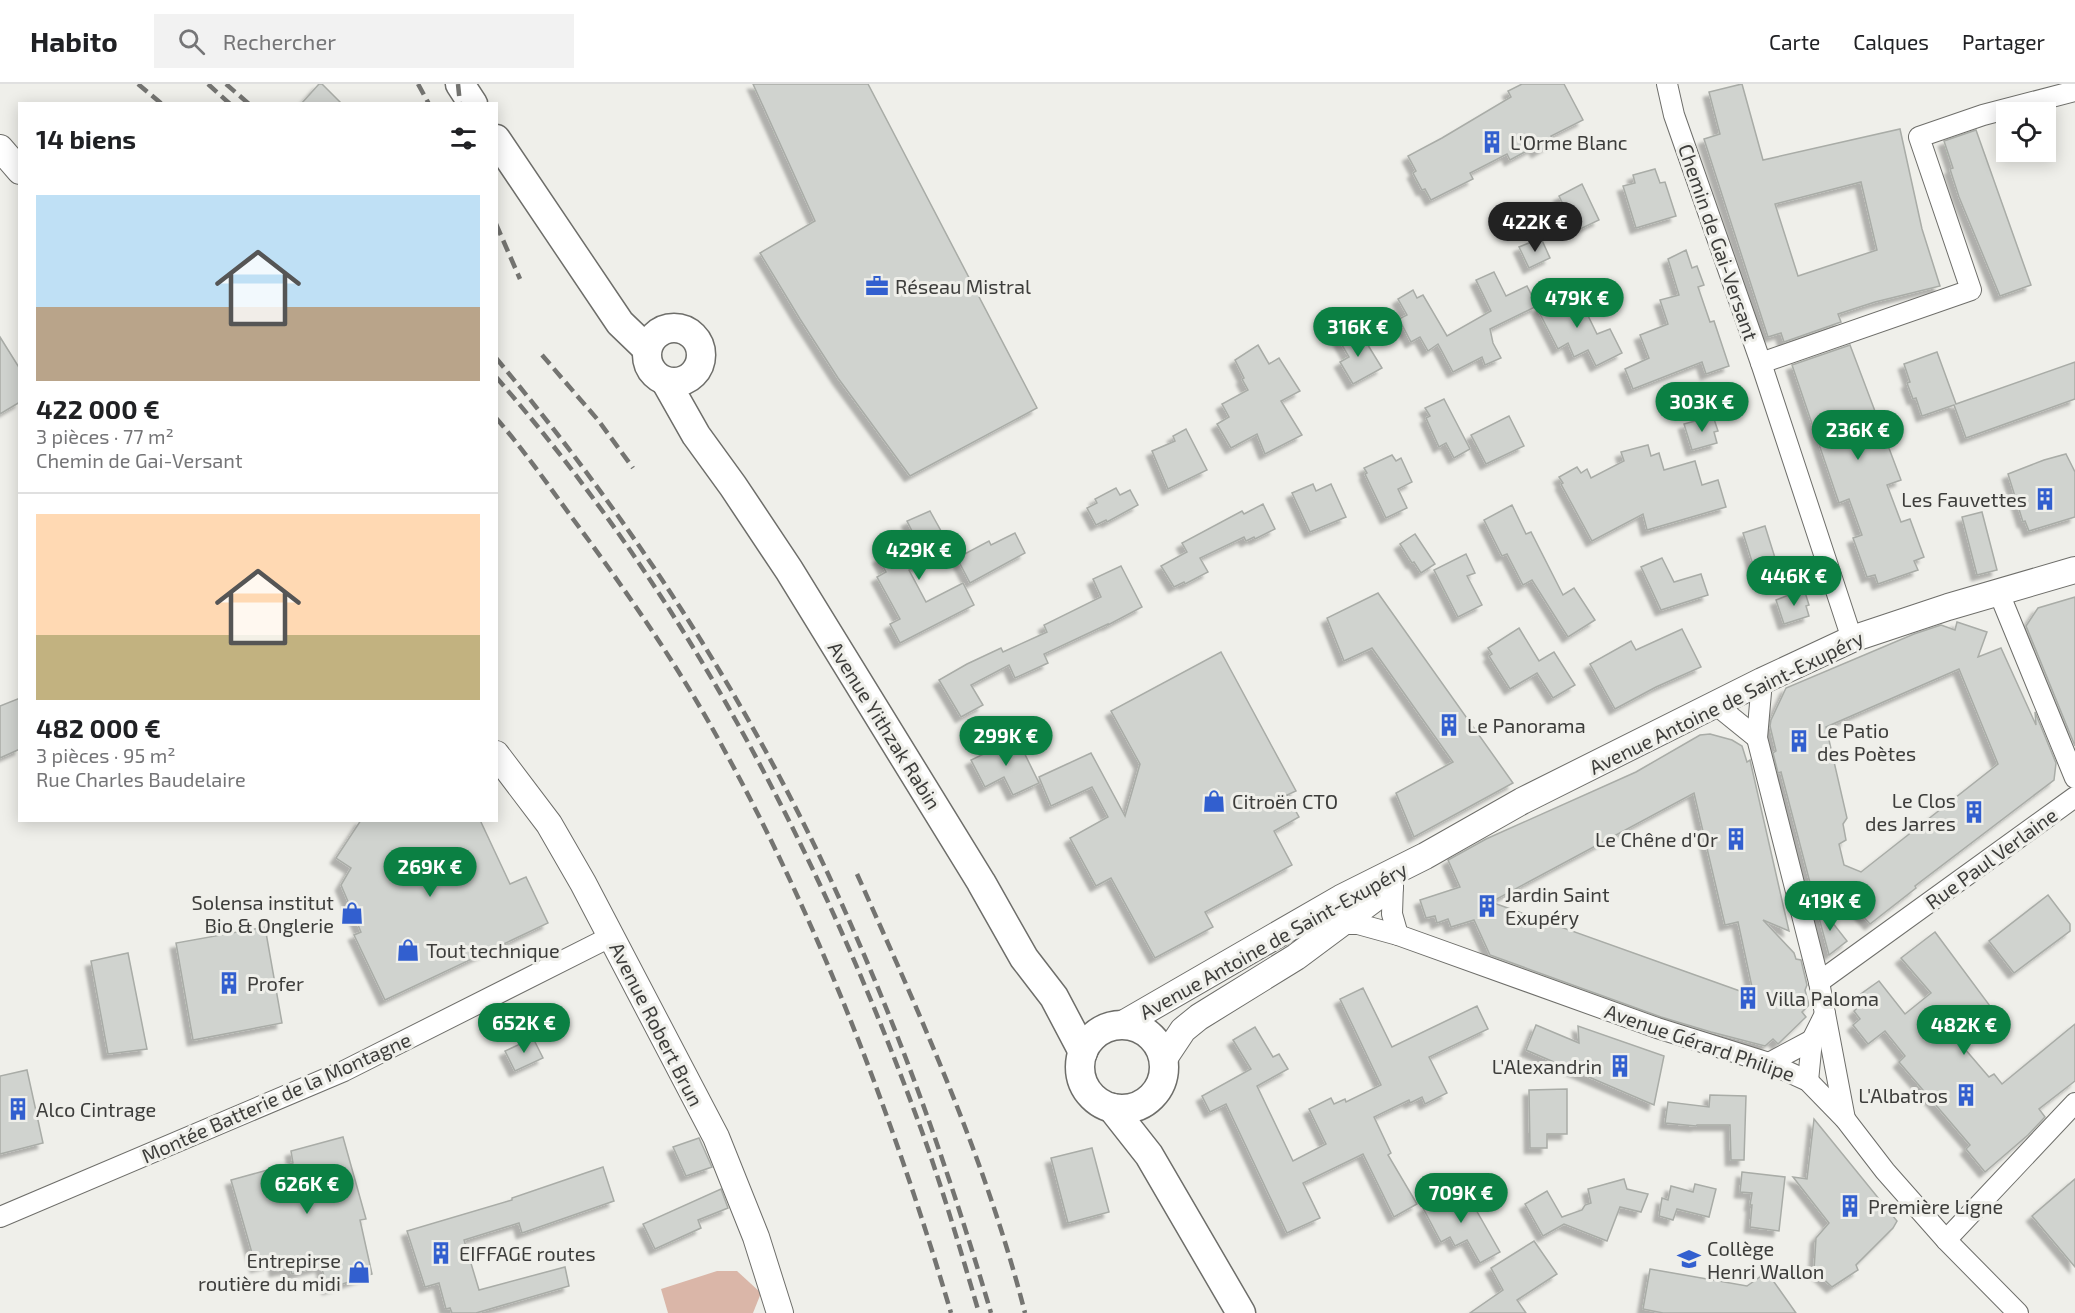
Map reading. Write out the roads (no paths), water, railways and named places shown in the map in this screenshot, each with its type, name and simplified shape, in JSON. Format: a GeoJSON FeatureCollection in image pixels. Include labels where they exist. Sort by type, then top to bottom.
{"type":"FeatureCollection","features":[{"type":"Feature","properties":{"kind":"main road"},"geometry":{"type":"LineString","coordinates":[[460,84],[472,102]]}},
{"type":"Feature","properties":{"kind":"main road"},"geometry":{"type":"LineString","coordinates":[[498,142],[620,323],[654,340]]}},
{"type":"Feature","properties":{"kind":"main road"},"geometry":{"type":"LineString","coordinates":[[675,327],[689,332],[698,341],[701,350],[697,371],[679,379],[655,375],[648,365],[654,340],[675,327]]}},
{"type":"Feature","properties":{"kind":"main road","name":"Avenue Yithzak Rabin"},"geometry":{"type":"LineString","coordinates":[[679,379],[712,455],[789,570],[981,882],[1024,958],[1054,997],[1083,1052]]}},
{"type":"Feature","properties":{"kind":"main road","name":"Avenue Yithzak Rabin"},"geometry":{"type":"LineString","coordinates":[[1054,997],[1066,1005],[1116,1026]]}},
{"type":"Feature","properties":{"kind":"main road"},"geometry":{"type":"LineString","coordinates":[[1116,1026],[1136,1028],[1149,1035],[1158,1046],[1163,1060],[1163,1075],[1158,1088],[1149,1100],[1138,1106],[1125,1109],[1112,1108],[1099,1102],[1088,1092],[1082,1080],[1080,1066],[1083,1052],[1094,1036],[1116,1026]]}},
{"type":"Feature","properties":{"kind":"main road"},"geometry":{"type":"LineString","coordinates":[[1149,1100],[1149,1155]]}},
{"type":"Feature","properties":{"kind":"main road"},"geometry":{"type":"LineString","coordinates":[[1112,1108],[1149,1155],[1241,1313]]}},
{"type":"Feature","properties":{"kind":"street","name":"Chemin de Gai-Versant"},"geometry":{"type":"LineString","coordinates":[[1668,84],[1674,115],[1761,363],[1852,639]]}},
{"type":"Feature","properties":{"kind":"street"},"geometry":{"type":"LineString","coordinates":[[1761,363],[1971,290],[1920,136],[1983,115],[2075,91]]}},
{"type":"Feature","properties":{"kind":"street"},"geometry":{"type":"LineString","coordinates":[[0,148],[18,169]]}},
{"type":"Feature","properties":{"kind":"street","name":"Avenue Antoine de Saint-Exupéry"},"geometry":{"type":"LineString","coordinates":[[1116,1026],[1278,936],[1341,898],[1425,856],[1522,801],[1762,681],[1852,639],[1948,607],[2075,570]]}},
{"type":"Feature","properties":{"kind":"street"},"geometry":{"type":"LineString","coordinates":[[1999,593],[2075,778]]}},
{"type":"Feature","properties":{"kind":"street"},"geometry":{"type":"LineString","coordinates":[[1762,681],[1757,738],[1819,981],[1845,1119]]}},
{"type":"Feature","properties":{"kind":"street"},"geometry":{"type":"LineString","coordinates":[[1715,704],[1757,738]]}},
{"type":"Feature","properties":{"kind":"street","name":"Avenue Robert Brun"},"geometry":{"type":"LineString","coordinates":[[498,757],[549,824],[612,936],[716,1137],[756,1238],[780,1313]]}},
{"type":"Feature","properties":{"kind":"street","name":"Rue Paul Verlaine"},"geometry":{"type":"LineString","coordinates":[[1819,981],[2075,797]]}},
{"type":"Feature","properties":{"kind":"street","name":"Avenue Antoine de Saint-Exupéry"},"geometry":{"type":"LineString","coordinates":[[1163,1060],[1183,1030],[1199,1017],[1296,957],[1393,884],[1425,856]]}},
{"type":"Feature","properties":{"kind":"street"},"geometry":{"type":"LineString","coordinates":[[1393,884],[1392,914],[1398,935]]}},
{"type":"Feature","properties":{"kind":"street","name":"Avenue Gérard Philipe"},"geometry":{"type":"LineString","coordinates":[[1278,936],[1311,926],[1358,924],[1398,935],[1658,1028],[1769,1063],[1813,1086],[1845,1119],[1885,1171],[1946,1240],[2018,1313]]}},
{"type":"Feature","properties":{"kind":"street","name":"Montée Batterie de la Montagne"},"geometry":{"type":"LineString","coordinates":[[0,1217],[344,1071],[612,936]]}},
{"type":"Feature","properties":{"kind":"street"},"geometry":{"type":"LineString","coordinates":[[1813,1086],[1812,1040],[1825,1014]]}},
{"type":"Feature","properties":{"kind":"street"},"geometry":{"type":"LineString","coordinates":[[1769,1063],[1812,1040]]}},
{"type":"Feature","properties":{"kind":"street"},"geometry":{"type":"LineString","coordinates":[[1813,1086],[1834,1061]]}},
{"type":"Feature","properties":{"kind":"street"},"geometry":{"type":"LineString","coordinates":[[1946,1240],[2075,1102]]}},
{"type":"Feature","properties":{"kind":"railway"},"geometry":{"type":"LineString","coordinates":[[138,84],[160,102]]}},
{"type":"Feature","properties":{"kind":"railway"},"geometry":{"type":"LineString","coordinates":[[208,84],[228,102]]}},
{"type":"Feature","properties":{"kind":"railway"},"geometry":{"type":"LineString","coordinates":[[226,84],[247,102]]}},
{"type":"Feature","properties":{"kind":"railway"},"geometry":{"type":"LineString","coordinates":[[418,84],[428,102]]}},
{"type":"Feature","properties":{"kind":"railway"},"geometry":{"type":"LineString","coordinates":[[458,84],[460,102]]}},
{"type":"Feature","properties":{"kind":"railway"},"geometry":{"type":"LineString","coordinates":[[498,229],[520,279]]}},
{"type":"Feature","properties":{"kind":"railway"},"geometry":{"type":"LineString","coordinates":[[542,355],[598,420],[633,468]]}},
{"type":"Feature","properties":{"kind":"railway"},"geometry":{"type":"LineString","coordinates":[[498,360],[601,492],[650,562],[741,706],[782,781],[820,857],[894,1027],[946,1169],[991,1313]]}},
{"type":"Feature","properties":{"kind":"railway"},"geometry":{"type":"LineString","coordinates":[[498,379],[563,459],[626,544],[684,633],[738,724],[788,818],[834,914],[876,1011],[940,1185],[979,1313]]}},
{"type":"Feature","properties":{"kind":"railway"},"geometry":{"type":"LineString","coordinates":[[498,420],[536,468],[645,620],[711,726],[749,796],[784,867],[848,1013],[903,1162],[951,1313]]}},
{"type":"Feature","properties":{"kind":"railway"},"geometry":{"type":"LineString","coordinates":[[857,874],[928,1035],[972,1145],[1009,1256],[1025,1313]]}},
{"type":"Feature","properties":{"kind":"place","name":"L'Orme Blanc"},"geometry":{"type":"Point","coordinates":[1492,142]}},
{"type":"Feature","properties":{"kind":"place","name":"Réseau Mistral"},"geometry":{"type":"Point","coordinates":[877,286]}},
{"type":"Feature","properties":{"kind":"place","name":"Les Fauvettes"},"geometry":{"type":"Point","coordinates":[2045,499]}},
{"type":"Feature","properties":{"kind":"place","name":"Le Panorama"},"geometry":{"type":"Point","coordinates":[1449,725]}},
{"type":"Feature","properties":{"kind":"place","name":"Le Patio des Poètes"},"geometry":{"type":"Point","coordinates":[1799,741]}},
{"type":"Feature","properties":{"kind":"place","name":"Citroën CTO"},"geometry":{"type":"Point","coordinates":[1214,801]}},
{"type":"Feature","properties":{"kind":"place","name":"Le Clos des Jarres"},"geometry":{"type":"Point","coordinates":[1974,812]}},
{"type":"Feature","properties":{"kind":"place","name":"Le Chêne d'Or"},"geometry":{"type":"Point","coordinates":[1736,839]}},
{"type":"Feature","properties":{"kind":"place","name":"Jardin Saint Exupéry"},"geometry":{"type":"Point","coordinates":[1487,906]}},
{"type":"Feature","properties":{"kind":"place","name":"Solensa institut Bio & Onglerie"},"geometry":{"type":"Point","coordinates":[352,913]}},
{"type":"Feature","properties":{"kind":"place","name":"Tout technique"},"geometry":{"type":"Point","coordinates":[408,950]}},
{"type":"Feature","properties":{"kind":"place","name":"Profer"},"geometry":{"type":"Point","coordinates":[229,983]}},
{"type":"Feature","properties":{"kind":"place","name":"Villa Paloma"},"geometry":{"type":"Point","coordinates":[1748,998]}},
{"type":"Feature","properties":{"kind":"place","name":"L'Alexandrin"},"geometry":{"type":"Point","coordinates":[1620,1066]}},
{"type":"Feature","properties":{"kind":"place","name":"L'Albatros"},"geometry":{"type":"Point","coordinates":[1966,1095]}},
{"type":"Feature","properties":{"kind":"place","name":"Alco Cintrage"},"geometry":{"type":"Point","coordinates":[18,1109]}},
{"type":"Feature","properties":{"kind":"place","name":"Première Ligne"},"geometry":{"type":"Point","coordinates":[1850,1206]}},
{"type":"Feature","properties":{"kind":"place","name":"EIFFAGE routes"},"geometry":{"type":"Point","coordinates":[441,1253]}},
{"type":"Feature","properties":{"kind":"place","name":"Collège Henri Wallon"},"geometry":{"type":"Point","coordinates":[1689,1259]}},
{"type":"Feature","properties":{"kind":"place","name":"Entrepirse routière du midi"},"geometry":{"type":"Point","coordinates":[359,1272]}}]}
